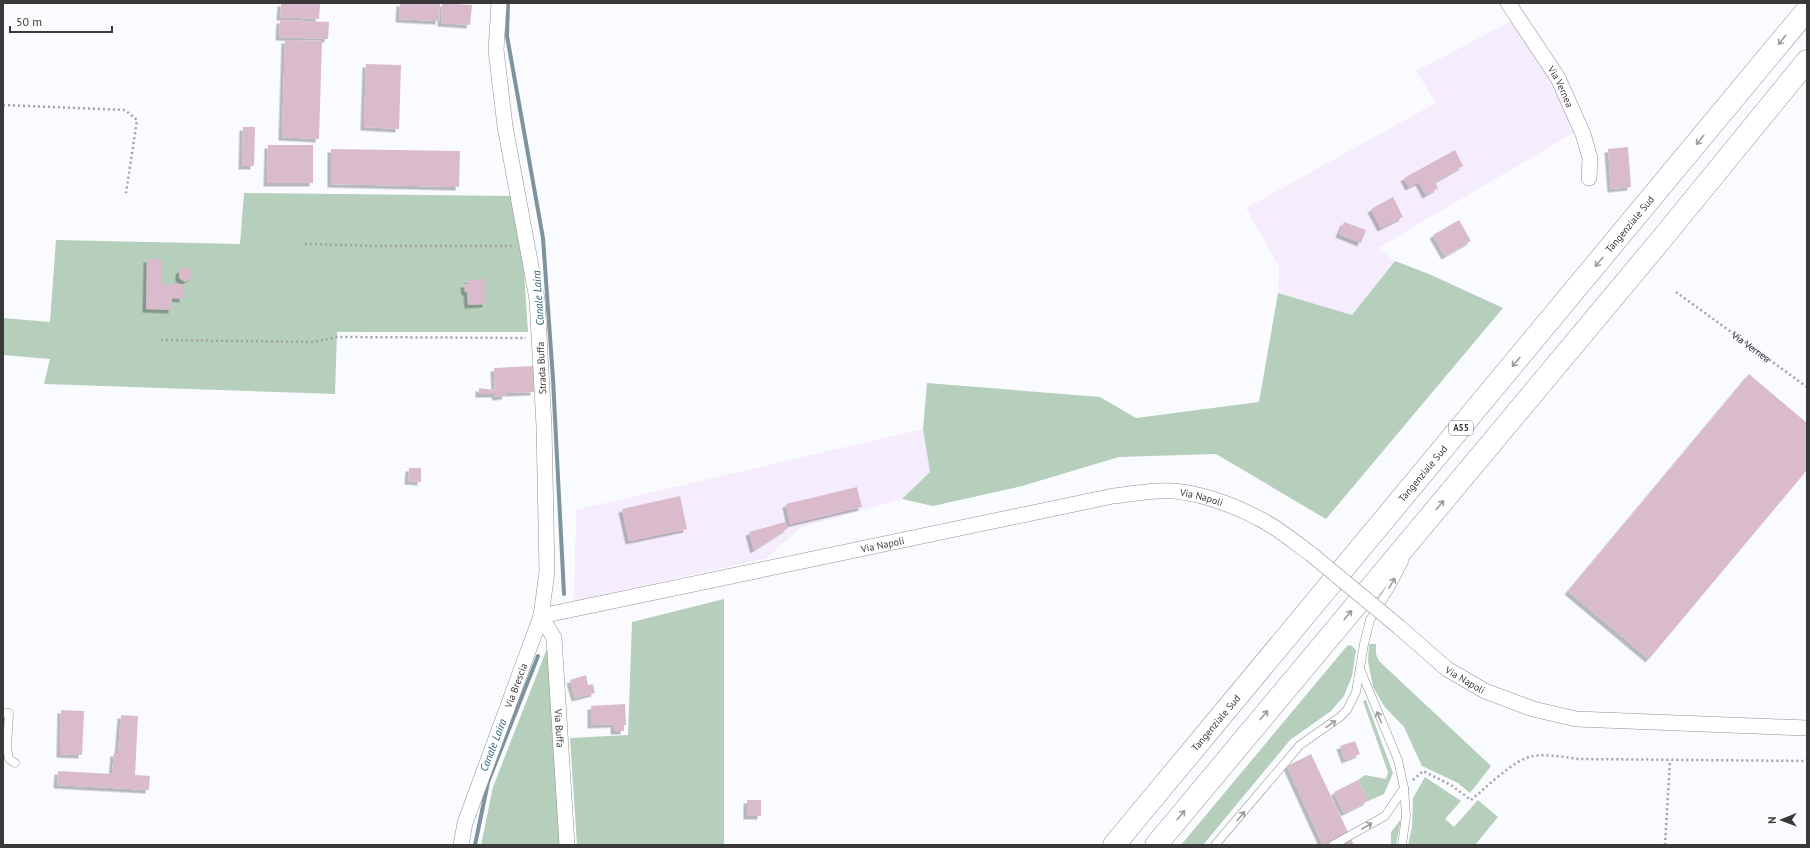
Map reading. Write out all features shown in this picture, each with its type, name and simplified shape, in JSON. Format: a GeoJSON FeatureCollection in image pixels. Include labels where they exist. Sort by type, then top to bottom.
{"type":"FeatureCollection","features":[{"type":"Feature","properties":{"kind":"highway","name":"Tangenziale Sud"},"geometry":{"type":"LineString","coordinates":[[1114,845],[1807,10]]}},
{"type":"Feature","properties":{"kind":"highway"},"geometry":{"type":"LineString","coordinates":[[1156,845],[1420,529],[1807,61]]}},
{"type":"Feature","properties":{"kind":"street","name":"Strada Buffa"},"geometry":{"type":"LineString","coordinates":[[498,3],[496,50],[505,126],[537,299],[544,426],[547,572],[541,616]]}},
{"type":"Feature","properties":{"kind":"street","name":"Via Vernea"},"geometry":{"type":"LineString","coordinates":[[1508,3],[1558,78],[1583,134],[1590,158],[1589,178]]}},
{"type":"Feature","properties":{"kind":"street","name":"Via Napoli"},"geometry":{"type":"LineString","coordinates":[[541,616],[1114,496],[1143,492],[1173,491],[1200,496],[1259,518],[1311,554],[1447,669],[1485,691],[1533,709],[1576,719],[1807,728]]}},
{"type":"Feature","properties":{"kind":"street","name":"Via Brescia"},"geometry":{"type":"LineString","coordinates":[[461,845],[465,823],[541,616]]}},
{"type":"Feature","properties":{"kind":"street","name":"Via Buffa"},"geometry":{"type":"LineString","coordinates":[[541,616],[554,638],[567,845]]}},
{"type":"Feature","properties":{"kind":"lane"},"geometry":{"type":"LineString","coordinates":[[1215,845],[1300,745],[1340,717],[1347,710],[1356,692],[1370,620],[1392,585],[1420,529]]}},
{"type":"Feature","properties":{"kind":"lane"},"geometry":{"type":"LineString","coordinates":[[1360,669],[1398,760],[1404,788],[1406,816],[1402,845]]}},
{"type":"Feature","properties":{"kind":"lane"},"geometry":{"type":"LineString","coordinates":[[3,713],[9,713],[9,759],[16,763]]}},
{"type":"Feature","properties":{"kind":"lane"},"geometry":{"type":"LineString","coordinates":[[1333,845],[1385,816],[1404,788]]}},
{"type":"Feature","properties":{"kind":"path"},"geometry":{"type":"LineString","coordinates":[[3,105],[125,110],[137,120],[126,193]]}},
{"type":"Feature","properties":{"kind":"path"},"geometry":{"type":"LineString","coordinates":[[305,244],[374,246],[528,246]]}},
{"type":"Feature","properties":{"kind":"path","name":"Via Vernea"},"geometry":{"type":"LineString","coordinates":[[1676,292],[1807,387]]}},
{"type":"Feature","properties":{"kind":"path"},"geometry":{"type":"LineString","coordinates":[[161,340],[313,342],[337,337],[539,338]]}},
{"type":"Feature","properties":{"kind":"path"},"geometry":{"type":"LineString","coordinates":[[1404,788],[1423,770],[1451,784],[1471,800],[1508,769],[1532,756],[1554,756],[1579,759],[1670,761],[1807,761]]}},
{"type":"Feature","properties":{"kind":"path"},"geometry":{"type":"LineString","coordinates":[[1665,845],[1670,761]]}},
{"type":"Feature","properties":{"kind":"shaded area"},"geometry":{"type":"Polygon","coordinates":[[[1513,20],[1554,86],[1575,132],[1378,248],[1395,261],[1352,315],[1278,293],[1279,267],[1246,208],[1436,103],[1416,71],[1513,20]]]}},
{"type":"Feature","properties":{"kind":"shaded area"},"geometry":{"type":"Polygon","coordinates":[[[923,429],[930,472],[902,499],[800,528],[767,558],[574,601],[576,510],[923,429]]]}},
{"type":"Feature","properties":{"kind":"green space"},"geometry":{"type":"Polygon","coordinates":[[[244,193],[519,196],[528,332],[337,332],[335,394],[44,384],[50,359],[3,355],[3,318],[50,322],[56,240],[240,244],[244,193]]]}},
{"type":"Feature","properties":{"kind":"green space"},"geometry":{"type":"Polygon","coordinates":[[[1395,261],[1429,274],[1503,308],[1326,519],[1216,454],[1119,457],[1022,486],[933,506],[902,499],[930,472],[923,429],[927,383],[1100,397],[1136,418],[1259,402],[1278,293],[1352,315],[1395,261]]]}},
{"type":"Feature","properties":{"kind":"green space"},"geometry":{"type":"Polygon","coordinates":[[[724,599],[724,845],[577,845],[570,738],[628,735],[632,622],[724,599]]]}},
{"type":"Feature","properties":{"kind":"green space"},"geometry":{"type":"Polygon","coordinates":[[[1369,644],[1376,644],[1376,654],[1379,661],[1491,766],[1470,793],[1458,783],[1422,766],[1404,727],[1384,706],[1373,687],[1368,661],[1369,644]]]}},
{"type":"Feature","properties":{"kind":"green space"},"geometry":{"type":"Polygon","coordinates":[[[1351,645],[1356,650],[1352,676],[1344,696],[1331,711],[1290,740],[1203,845],[1181,845],[1347,646],[1351,645]]]}},
{"type":"Feature","properties":{"kind":"green space"},"geometry":{"type":"Polygon","coordinates":[[[548,646],[561,845],[481,845],[493,787],[548,646]]]}},
{"type":"Feature","properties":{"kind":"green space"},"geometry":{"type":"Polygon","coordinates":[[[1366,700],[1393,773],[1384,794],[1368,801],[1358,780],[1365,775],[1386,779],[1388,772],[1363,701],[1366,700]]]}},
{"type":"Feature","properties":{"kind":"green space"},"geometry":{"type":"Polygon","coordinates":[[[1425,777],[1461,801],[1445,819],[1454,827],[1478,800],[1498,817],[1475,845],[1408,845],[1412,827],[1413,798],[1425,777]]]}},
{"type":"Feature","properties":{"kind":"green space"},"geometry":{"type":"Polygon","coordinates":[[[1401,819],[1396,845],[1391,845],[1391,832],[1401,819]]]}},
{"type":"Feature","properties":{"kind":"building"},"geometry":{"type":"Polygon","coordinates":[[[281,3],[320,4],[319,19],[280,17],[281,3]]]}},
{"type":"Feature","properties":{"kind":"building"},"geometry":{"type":"Polygon","coordinates":[[[400,3],[440,3],[439,21],[399,19],[400,3]]]}},
{"type":"Feature","properties":{"kind":"building"},"geometry":{"type":"Polygon","coordinates":[[[442,3],[472,5],[470,25],[441,23],[442,3]]]}},
{"type":"Feature","properties":{"kind":"building"},"geometry":{"type":"Polygon","coordinates":[[[280,20],[329,22],[328,39],[279,37],[280,20]]]}},
{"type":"Feature","properties":{"kind":"building"},"geometry":{"type":"Polygon","coordinates":[[[285,40],[322,41],[319,139],[282,137],[285,40]]]}},
{"type":"Feature","properties":{"kind":"building"},"geometry":{"type":"Polygon","coordinates":[[[366,64],[401,65],[399,129],[364,127],[366,64]]]}},
{"type":"Feature","properties":{"kind":"building"},"geometry":{"type":"Polygon","coordinates":[[[243,127],[255,127],[254,166],[242,166],[243,127]]]}},
{"type":"Feature","properties":{"kind":"building"},"geometry":{"type":"Polygon","coordinates":[[[268,145],[313,145],[313,183],[267,183],[268,145]]]}},
{"type":"Feature","properties":{"kind":"building"},"geometry":{"type":"Polygon","coordinates":[[[1628,147],[1631,187],[1611,189],[1608,149],[1628,147]]]}},
{"type":"Feature","properties":{"kind":"building"},"geometry":{"type":"Polygon","coordinates":[[[331,149],[460,151],[459,187],[331,184],[331,149]]]}},
{"type":"Feature","properties":{"kind":"building"},"geometry":{"type":"Polygon","coordinates":[[[1455,150],[1463,166],[1435,182],[1438,188],[1426,195],[1419,182],[1409,187],[1404,178],[1455,150]]]}},
{"type":"Feature","properties":{"kind":"building"},"geometry":{"type":"Polygon","coordinates":[[[1393,197],[1403,217],[1381,228],[1371,209],[1393,197]]]}},
{"type":"Feature","properties":{"kind":"building"},"geometry":{"type":"Polygon","coordinates":[[[1459,220],[1471,241],[1445,256],[1433,235],[1459,220]]]}},
{"type":"Feature","properties":{"kind":"building"},"geometry":{"type":"Polygon","coordinates":[[[1344,222],[1366,230],[1361,243],[1339,234],[1344,222]]]}},
{"type":"Feature","properties":{"kind":"building"},"geometry":{"type":"Polygon","coordinates":[[[147,259],[162,259],[161,284],[183,284],[183,299],[172,298],[172,310],[146,309],[147,259]]]}},
{"type":"Feature","properties":{"kind":"building"},"geometry":{"type":"Polygon","coordinates":[[[185,267],[191,270],[192,277],[185,282],[179,278],[179,271],[185,267]]]}},
{"type":"Feature","properties":{"kind":"building"},"geometry":{"type":"Polygon","coordinates":[[[485,279],[486,304],[468,305],[467,292],[465,292],[464,284],[468,284],[468,280],[485,279]]]}},
{"type":"Feature","properties":{"kind":"building"},"geometry":{"type":"Polygon","coordinates":[[[533,366],[534,392],[506,393],[505,396],[496,397],[495,394],[479,394],[479,388],[495,390],[494,368],[533,366]]]}},
{"type":"Feature","properties":{"kind":"building"},"geometry":{"type":"Polygon","coordinates":[[[1749,374],[1807,423],[1807,470],[1649,659],[1568,591],[1749,374]]]}},
{"type":"Feature","properties":{"kind":"building"},"geometry":{"type":"Polygon","coordinates":[[[409,468],[421,468],[421,482],[408,481],[409,468]]]}},
{"type":"Feature","properties":{"kind":"building"},"geometry":{"type":"Polygon","coordinates":[[[857,487],[862,507],[790,524],[786,504],[857,487]]]}},
{"type":"Feature","properties":{"kind":"building"},"geometry":{"type":"Polygon","coordinates":[[[680,496],[687,529],[629,541],[622,509],[680,496]]]}},
{"type":"Feature","properties":{"kind":"building"},"geometry":{"type":"Polygon","coordinates":[[[785,522],[788,528],[754,550],[749,532],[785,522]]]}},
{"type":"Feature","properties":{"kind":"building"},"geometry":{"type":"Polygon","coordinates":[[[586,675],[588,685],[593,684],[595,693],[575,698],[570,680],[586,675]]]}},
{"type":"Feature","properties":{"kind":"building"},"geometry":{"type":"Polygon","coordinates":[[[625,704],[626,725],[624,725],[624,731],[614,731],[614,724],[591,725],[591,706],[625,704]]]}},
{"type":"Feature","properties":{"kind":"building"},"geometry":{"type":"Polygon","coordinates":[[[61,710],[84,711],[82,755],[60,754],[61,710]]]}},
{"type":"Feature","properties":{"kind":"building"},"geometry":{"type":"Polygon","coordinates":[[[121,715],[138,716],[135,775],[150,776],[149,790],[57,785],[58,771],[112,774],[114,753],[118,753],[121,715]]]}},
{"type":"Feature","properties":{"kind":"building"},"geometry":{"type":"Polygon","coordinates":[[[1355,741],[1360,754],[1345,760],[1340,746],[1355,741]]]}},
{"type":"Feature","properties":{"kind":"building"},"geometry":{"type":"Polygon","coordinates":[[[1311,754],[1354,845],[1323,845],[1287,766],[1311,754]]]}},
{"type":"Feature","properties":{"kind":"building"},"geometry":{"type":"Polygon","coordinates":[[[1358,780],[1368,801],[1344,813],[1334,792],[1358,780]]]}},
{"type":"Feature","properties":{"kind":"building"},"geometry":{"type":"Polygon","coordinates":[[[747,800],[761,800],[761,816],[747,816],[747,800]]]}},
{"type":"Feature","properties":{"kind":"waterway","name":"Canale Laira"},"geometry":{"type":"LineString","coordinates":[[508,3],[507,36],[543,238],[553,379],[564,594]]}},
{"type":"Feature","properties":{"kind":"waterway","name":"Canale Laira"},"geometry":{"type":"LineString","coordinates":[[475,845],[488,782],[538,656]]}}]}
